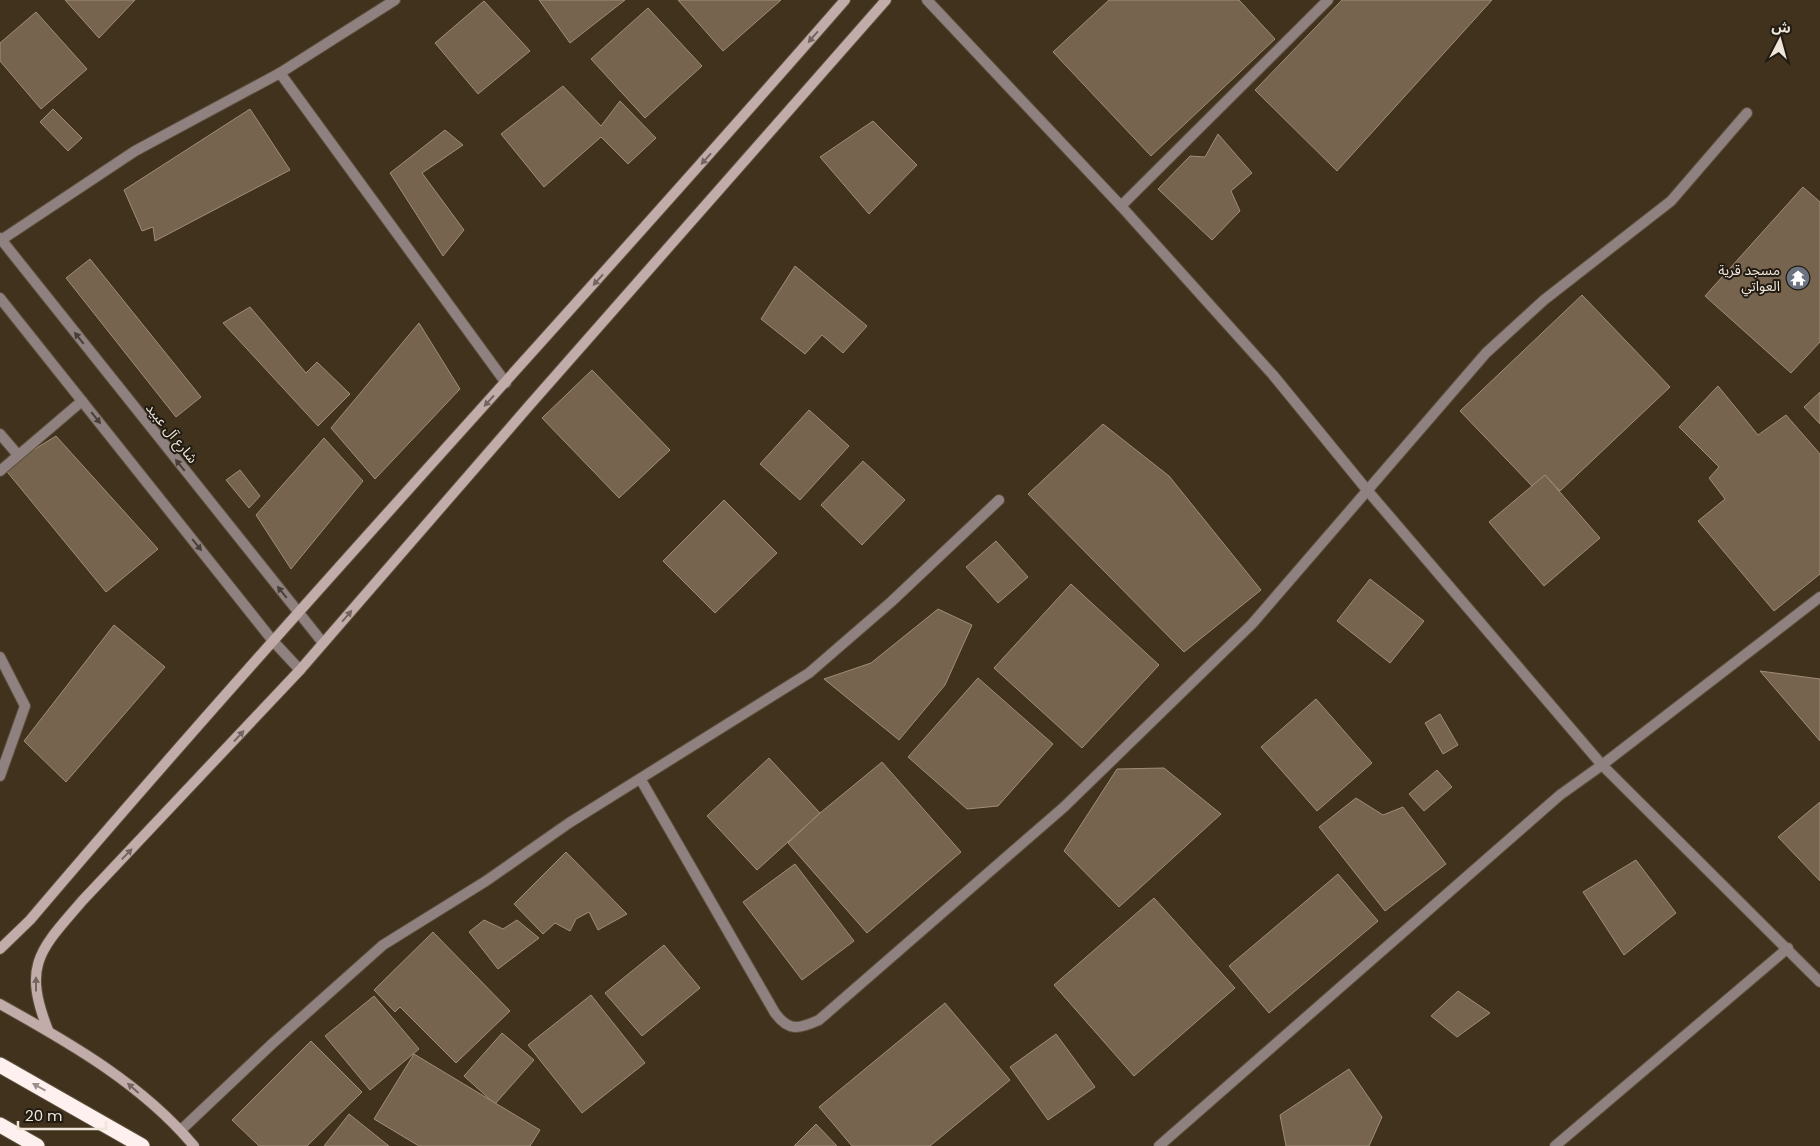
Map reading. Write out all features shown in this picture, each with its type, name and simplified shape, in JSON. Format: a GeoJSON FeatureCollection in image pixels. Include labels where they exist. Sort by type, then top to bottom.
{"type":"FeatureCollection","features":[{"type":"Feature","properties":{"kind":"highway"},"geometry":{"type":"LineString","coordinates":[[0,1065],[142,1146]]}},
{"type":"Feature","properties":{"kind":"highway"},"geometry":{"type":"LineString","coordinates":[[0,1125],[37,1146]]}},
{"type":"Feature","properties":{"kind":"street"},"geometry":{"type":"LineString","coordinates":[[1,239],[135,151],[280,73],[395,0]]}},
{"type":"Feature","properties":{"kind":"street"},"geometry":{"type":"LineString","coordinates":[[0,948],[30,920],[273,641],[716,149],[845,0]]}},
{"type":"Feature","properties":{"kind":"street"},"geometry":{"type":"LineString","coordinates":[[48,1030],[39,1007],[35,979],[40,960],[49,940],[83,900],[300,670],[528,407],[886,0]]}},
{"type":"Feature","properties":{"kind":"street"},"geometry":{"type":"LineString","coordinates":[[927,0],[1121,206],[1273,375],[1367,490],[1602,766],[1788,948],[1820,982]]}},
{"type":"Feature","properties":{"kind":"street"},"geometry":{"type":"LineString","coordinates":[[1121,206],[1328,0]]}},
{"type":"Feature","properties":{"kind":"street"},"geometry":{"type":"LineString","coordinates":[[280,73],[506,382]]}},
{"type":"Feature","properties":{"kind":"street"},"geometry":{"type":"LineString","coordinates":[[641,780],[783,1024],[795,1028],[819,1020],[1064,807],[1252,624],[1486,353],[1544,300],[1671,200],[1747,113]]}},
{"type":"Feature","properties":{"kind":"street","name":"شارع آل عبيد"},"geometry":{"type":"LineString","coordinates":[[1,239],[298,613],[324,643]]}},
{"type":"Feature","properties":{"kind":"street"},"geometry":{"type":"LineString","coordinates":[[0,298],[273,641],[300,670]]}},
{"type":"Feature","properties":{"kind":"street"},"geometry":{"type":"LineString","coordinates":[[0,471],[82,401]]}},
{"type":"Feature","properties":{"kind":"street"},"geometry":{"type":"LineString","coordinates":[[0,434],[18,455]]}},
{"type":"Feature","properties":{"kind":"street"},"geometry":{"type":"LineString","coordinates":[[181,1130],[273,1043],[383,945],[486,881],[569,823],[641,780],[809,673],[891,602],[999,500]]}},
{"type":"Feature","properties":{"kind":"street"},"geometry":{"type":"LineString","coordinates":[[1159,1146],[1560,795],[1602,766],[1820,597]]}},
{"type":"Feature","properties":{"kind":"street"},"geometry":{"type":"LineString","coordinates":[[0,658],[25,706],[0,776]]}},
{"type":"Feature","properties":{"kind":"street"},"geometry":{"type":"LineString","coordinates":[[1555,1146],[1788,948]]}},
{"type":"Feature","properties":{"kind":"street"},"geometry":{"type":"LineString","coordinates":[[0,1004],[92,1057],[129,1084],[181,1130],[194,1146]]}},
{"type":"Feature","properties":{"kind":"building"},"geometry":{"type":"Polygon","coordinates":[[[65,0],[135,0],[99,38],[65,0]]]}},
{"type":"Feature","properties":{"kind":"building"},"geometry":{"type":"Polygon","coordinates":[[[539,0],[625,0],[570,43],[539,0]]]}},
{"type":"Feature","properties":{"kind":"building"},"geometry":{"type":"Polygon","coordinates":[[[678,0],[781,0],[723,51],[678,0]]]}},
{"type":"Feature","properties":{"kind":"building"},"geometry":{"type":"Polygon","coordinates":[[[1109,0],[1239,0],[1275,39],[1151,156],[1053,52],[1109,0]]]}},
{"type":"Feature","properties":{"kind":"building"},"geometry":{"type":"Polygon","coordinates":[[[1342,0],[1492,0],[1337,171],[1255,90],[1342,0]]]}},
{"type":"Feature","properties":{"kind":"building"},"geometry":{"type":"Polygon","coordinates":[[[484,1],[530,51],[478,94],[435,43],[484,1]]]}},
{"type":"Feature","properties":{"kind":"building"},"geometry":{"type":"Polygon","coordinates":[[[648,8],[702,66],[645,118],[591,59],[648,8]]]}},
{"type":"Feature","properties":{"kind":"building"},"geometry":{"type":"Polygon","coordinates":[[[36,12],[87,69],[41,109],[0,61],[0,43],[36,12]]]}},
{"type":"Feature","properties":{"kind":"building"},"geometry":{"type":"Polygon","coordinates":[[[563,86],[601,126],[620,101],[656,138],[628,164],[601,137],[544,187],[501,134],[563,86]]]}},
{"type":"Feature","properties":{"kind":"building"},"geometry":{"type":"Polygon","coordinates":[[[53,109],[82,138],[68,151],[40,122],[53,109]]]}},
{"type":"Feature","properties":{"kind":"building"},"geometry":{"type":"Polygon","coordinates":[[[250,109],[290,170],[155,241],[153,227],[142,231],[124,190],[250,109]]]}},
{"type":"Feature","properties":{"kind":"building"},"geometry":{"type":"Polygon","coordinates":[[[873,121],[917,165],[869,214],[820,157],[873,121]]]}},
{"type":"Feature","properties":{"kind":"building"},"geometry":{"type":"Polygon","coordinates":[[[445,130],[463,145],[422,173],[464,230],[443,256],[390,173],[445,130]]]}},
{"type":"Feature","properties":{"kind":"building"},"geometry":{"type":"Polygon","coordinates":[[[1218,134],[1252,173],[1231,191],[1240,211],[1212,240],[1158,189],[1190,156],[1205,157],[1218,134]]]}},
{"type":"Feature","properties":{"kind":"building"},"geometry":{"type":"Polygon","coordinates":[[[1803,187],[1820,202],[1820,342],[1791,373],[1705,296],[1803,187]]]}},
{"type":"Feature","properties":{"kind":"building"},"geometry":{"type":"Polygon","coordinates":[[[90,259],[201,397],[176,417],[66,278],[90,259]]]}},
{"type":"Feature","properties":{"kind":"building"},"geometry":{"type":"Polygon","coordinates":[[[795,266],[867,326],[843,353],[822,335],[805,354],[761,319],[795,266]]]}},
{"type":"Feature","properties":{"kind":"building"},"geometry":{"type":"Polygon","coordinates":[[[1582,295],[1670,387],[1560,491],[1545,475],[1533,487],[1460,411],[1582,295]]]}},
{"type":"Feature","properties":{"kind":"building"},"geometry":{"type":"Polygon","coordinates":[[[250,307],[306,373],[317,362],[350,394],[318,426],[223,323],[250,307]]]}},
{"type":"Feature","properties":{"kind":"building"},"geometry":{"type":"Polygon","coordinates":[[[419,323],[460,389],[375,479],[331,428],[419,323]]]}},
{"type":"Feature","properties":{"kind":"building"},"geometry":{"type":"Polygon","coordinates":[[[592,370],[670,450],[619,498],[542,418],[592,370]]]}},
{"type":"Feature","properties":{"kind":"building"},"geometry":{"type":"Polygon","coordinates":[[[1718,386],[1758,435],[1786,415],[1820,454],[1820,574],[1774,611],[1698,521],[1725,499],[1709,478],[1719,467],[1679,427],[1718,386]]]}},
{"type":"Feature","properties":{"kind":"building"},"geometry":{"type":"Polygon","coordinates":[[[1820,392],[1820,424],[1804,407],[1820,392]]]}},
{"type":"Feature","properties":{"kind":"building"},"geometry":{"type":"Polygon","coordinates":[[[809,410],[849,446],[800,500],[760,464],[809,410]]]}},
{"type":"Feature","properties":{"kind":"building"},"geometry":{"type":"Polygon","coordinates":[[[1103,424],[1169,476],[1261,590],[1184,652],[1028,494],[1103,424]]]}},
{"type":"Feature","properties":{"kind":"building"},"geometry":{"type":"Polygon","coordinates":[[[56,436],[158,549],[106,592],[4,468],[56,436]]]}},
{"type":"Feature","properties":{"kind":"building"},"geometry":{"type":"Polygon","coordinates":[[[324,438],[363,481],[291,569],[256,515],[324,438]]]}},
{"type":"Feature","properties":{"kind":"building"},"geometry":{"type":"Polygon","coordinates":[[[863,461],[905,500],[862,545],[821,505],[863,461]]]}},
{"type":"Feature","properties":{"kind":"building"},"geometry":{"type":"Polygon","coordinates":[[[240,470],[260,496],[249,508],[226,480],[240,470]]]}},
{"type":"Feature","properties":{"kind":"building"},"geometry":{"type":"Polygon","coordinates":[[[1545,475],[1600,538],[1544,586],[1489,522],[1545,475]]]}},
{"type":"Feature","properties":{"kind":"building"},"geometry":{"type":"Polygon","coordinates":[[[724,500],[777,553],[715,613],[663,561],[724,500]]]}},
{"type":"Feature","properties":{"kind":"building"},"geometry":{"type":"Polygon","coordinates":[[[996,541],[1028,577],[998,603],[966,567],[996,541]]]}},
{"type":"Feature","properties":{"kind":"building"},"geometry":{"type":"Polygon","coordinates":[[[1370,579],[1424,621],[1390,663],[1337,621],[1370,579]]]}},
{"type":"Feature","properties":{"kind":"building"},"geometry":{"type":"Polygon","coordinates":[[[1071,584],[1159,665],[1082,748],[994,668],[1071,584]]]}},
{"type":"Feature","properties":{"kind":"building"},"geometry":{"type":"Polygon","coordinates":[[[938,609],[972,625],[945,685],[899,740],[824,679],[871,663],[938,609]]]}},
{"type":"Feature","properties":{"kind":"building"},"geometry":{"type":"Polygon","coordinates":[[[114,625],[165,667],[66,782],[24,741],[114,625]]]}},
{"type":"Feature","properties":{"kind":"building"},"geometry":{"type":"Polygon","coordinates":[[[1760,671],[1820,679],[1820,741],[1760,671]]]}},
{"type":"Feature","properties":{"kind":"building"},"geometry":{"type":"Polygon","coordinates":[[[978,678],[1053,744],[998,806],[967,809],[908,757],[978,678]]]}},
{"type":"Feature","properties":{"kind":"building"},"geometry":{"type":"Polygon","coordinates":[[[1316,699],[1372,763],[1317,811],[1261,747],[1316,699]]]}},
{"type":"Feature","properties":{"kind":"building"},"geometry":{"type":"Polygon","coordinates":[[[1440,714],[1458,745],[1443,754],[1425,723],[1440,714]]]}},
{"type":"Feature","properties":{"kind":"building"},"geometry":{"type":"Polygon","coordinates":[[[769,758],[820,813],[757,870],[707,816],[769,758]]]}},
{"type":"Feature","properties":{"kind":"building"},"geometry":{"type":"Polygon","coordinates":[[[882,762],[961,852],[867,933],[788,843],[820,813],[882,762]]]}},
{"type":"Feature","properties":{"kind":"building"},"geometry":{"type":"Polygon","coordinates":[[[1164,768],[1221,814],[1119,907],[1064,851],[1117,769],[1164,768]]]}},
{"type":"Feature","properties":{"kind":"building"},"geometry":{"type":"Polygon","coordinates":[[[1437,770],[1452,787],[1424,811],[1409,794],[1437,770]]]}},
{"type":"Feature","properties":{"kind":"building"},"geometry":{"type":"Polygon","coordinates":[[[1356,798],[1383,815],[1403,807],[1446,864],[1385,911],[1319,827],[1356,798]]]}},
{"type":"Feature","properties":{"kind":"building"},"geometry":{"type":"Polygon","coordinates":[[[1820,802],[1820,881],[1778,837],[1820,802]]]}},
{"type":"Feature","properties":{"kind":"building"},"geometry":{"type":"Polygon","coordinates":[[[566,852],[627,914],[598,930],[589,912],[576,919],[570,931],[555,923],[543,934],[514,904],[566,852]]]}},
{"type":"Feature","properties":{"kind":"building"},"geometry":{"type":"Polygon","coordinates":[[[1636,860],[1676,913],[1624,955],[1583,892],[1636,860]]]}},
{"type":"Feature","properties":{"kind":"building"},"geometry":{"type":"Polygon","coordinates":[[[795,864],[854,941],[802,980],[743,902],[795,864]]]}},
{"type":"Feature","properties":{"kind":"building"},"geometry":{"type":"Polygon","coordinates":[[[1338,874],[1378,921],[1269,1013],[1229,966],[1338,874]]]}},
{"type":"Feature","properties":{"kind":"building"},"geometry":{"type":"Polygon","coordinates":[[[1154,898],[1235,988],[1134,1076],[1054,985],[1154,898]]]}},
{"type":"Feature","properties":{"kind":"building"},"geometry":{"type":"Polygon","coordinates":[[[484,920],[503,929],[517,920],[539,938],[498,969],[469,932],[484,920]]]}},
{"type":"Feature","properties":{"kind":"building"},"geometry":{"type":"Polygon","coordinates":[[[433,932],[510,1011],[456,1063],[400,1007],[395,1012],[374,990],[433,932]]]}},
{"type":"Feature","properties":{"kind":"building"},"geometry":{"type":"Polygon","coordinates":[[[664,945],[700,988],[642,1036],[605,993],[664,945]]]}},
{"type":"Feature","properties":{"kind":"building"},"geometry":{"type":"Polygon","coordinates":[[[1458,991],[1490,1013],[1457,1037],[1431,1016],[1458,991]]]}},
{"type":"Feature","properties":{"kind":"building"},"geometry":{"type":"Polygon","coordinates":[[[591,995],[645,1063],[582,1113],[528,1045],[591,995]]]}},
{"type":"Feature","properties":{"kind":"building"},"geometry":{"type":"Polygon","coordinates":[[[374,996],[419,1049],[370,1090],[325,1036],[374,996]]]}},
{"type":"Feature","properties":{"kind":"building"},"geometry":{"type":"Polygon","coordinates":[[[945,1003],[1010,1080],[930,1146],[852,1146],[819,1107],[945,1003]]]}},
{"type":"Feature","properties":{"kind":"building"},"geometry":{"type":"Polygon","coordinates":[[[502,1033],[534,1060],[495,1104],[464,1076],[502,1033]]]}},
{"type":"Feature","properties":{"kind":"building"},"geometry":{"type":"Polygon","coordinates":[[[1056,1034],[1095,1087],[1048,1120],[1010,1067],[1056,1034]]]}},
{"type":"Feature","properties":{"kind":"building"},"geometry":{"type":"Polygon","coordinates":[[[311,1041],[362,1092],[307,1146],[259,1146],[232,1120],[311,1041]]]}},
{"type":"Feature","properties":{"kind":"building"},"geometry":{"type":"Polygon","coordinates":[[[414,1054],[540,1130],[530,1146],[419,1146],[374,1119],[414,1054]]]}},
{"type":"Feature","properties":{"kind":"building"},"geometry":{"type":"Polygon","coordinates":[[[1349,1069],[1382,1117],[1369,1146],[1286,1146],[1280,1115],[1349,1069]]]}},
{"type":"Feature","properties":{"kind":"building"},"geometry":{"type":"Polygon","coordinates":[[[349,1114],[389,1146],[324,1146],[349,1114]]]}},
{"type":"Feature","properties":{"kind":"building"},"geometry":{"type":"Polygon","coordinates":[[[816,1124],[837,1146],[794,1146],[816,1124]]]}},
{"type":"Feature","properties":{"kind":"place","name":"مسجد قرية العواتي"},"geometry":{"type":"Point","coordinates":[1798,278]}}]}
